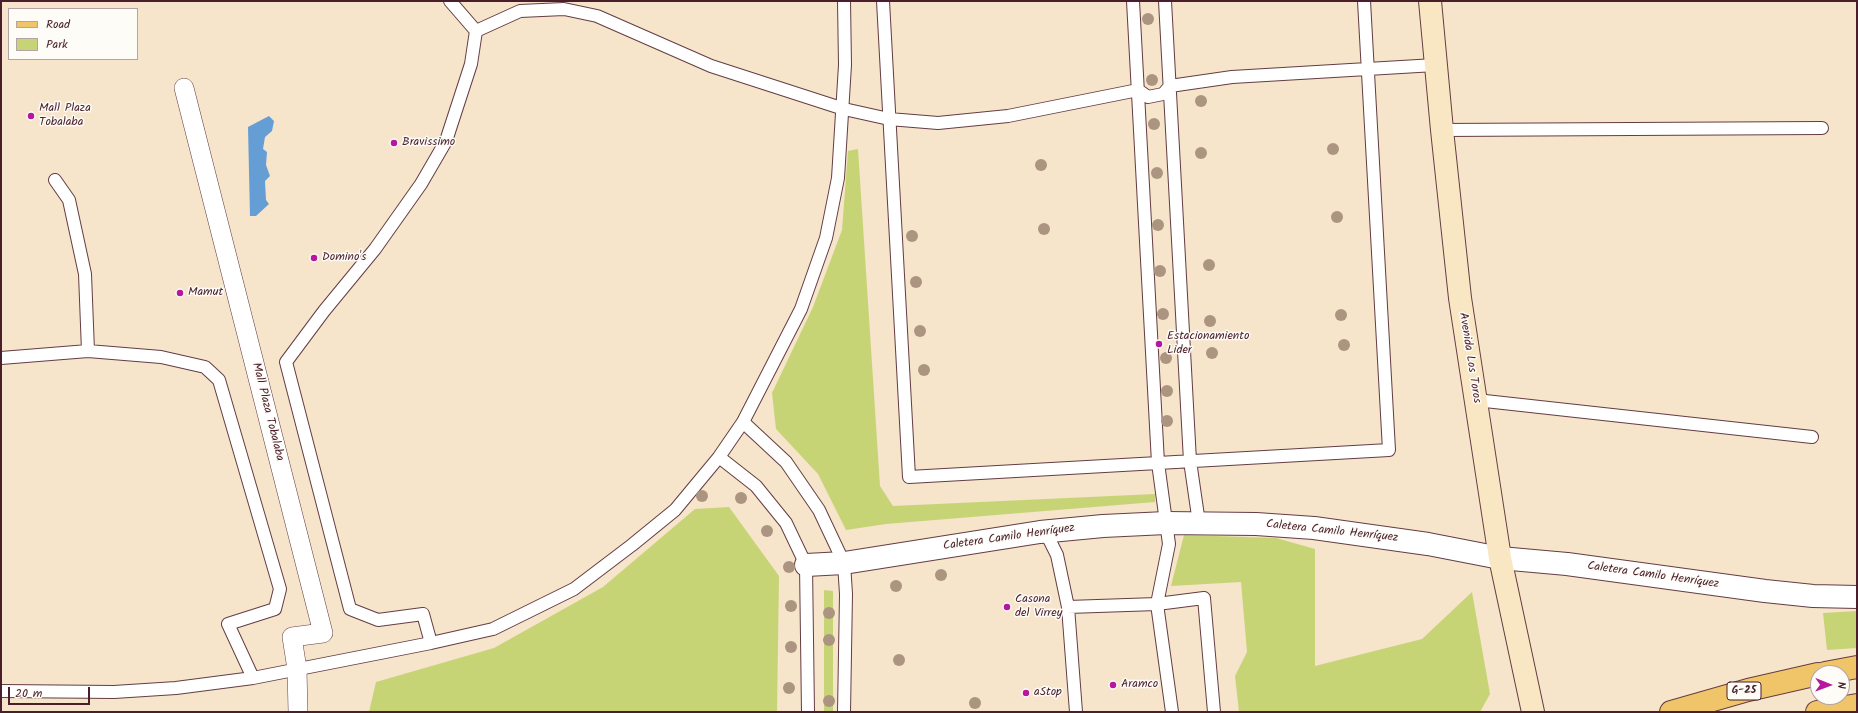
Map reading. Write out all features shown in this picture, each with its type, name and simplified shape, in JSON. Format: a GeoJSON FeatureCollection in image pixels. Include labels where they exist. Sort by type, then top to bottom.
{"type":"FeatureCollection","features":[{"type":"Feature","properties":{"kind":"main road","name":"Avenida Los Toros"},"geometry":{"type":"LineString","coordinates":[[1430,1],[1435,65],[1460,298],[1500,558],[1533,712]]}},
{"type":"Feature","properties":{"kind":"main road","name":"G-25"},"geometry":{"type":"LineString","coordinates":[[1671,712],[1748,690],[1810,676]]}},
{"type":"Feature","properties":{"kind":"main road"},"geometry":{"type":"LineString","coordinates":[[1817,712],[1857,705]]}},
{"type":"Feature","properties":{"kind":"street","name":"Mall Plaza Tobalaba"},"geometry":{"type":"LineString","coordinates":[[184,88],[323,633],[292,637],[297,669],[298,712]]}},
{"type":"Feature","properties":{"kind":"street","name":"Caletera Camilo Henríquez"},"geometry":{"type":"LineString","coordinates":[[806,565],[844,564],[1040,532],[1103,526],[1199,523],[1314,528],[1406,540],[1500,558],[1567,564],[1765,591],[1813,596],[1857,597]]}},
{"type":"Feature","properties":{"kind":"lane"},"geometry":{"type":"LineString","coordinates":[[431,643],[423,614],[378,620],[350,608],[286,362],[324,311],[375,249],[421,184],[446,141],[471,64],[476,31],[450,1]]}},
{"type":"Feature","properties":{"kind":"lane"},"geometry":{"type":"LineString","coordinates":[[1,692],[114,692],[169,689],[253,678],[431,643],[493,628],[574,589],[675,510],[719,457],[743,422],[801,309],[826,238],[838,178],[844,109],[844,1]]}},
{"type":"Feature","properties":{"kind":"lane"},"geometry":{"type":"LineString","coordinates":[[883,1],[909,477],[1389,450],[1364,1]]}},
{"type":"Feature","properties":{"kind":"lane"},"geometry":{"type":"LineString","coordinates":[[1133,1],[1158,463],[1169,544],[1157,604],[1172,712]]}},
{"type":"Feature","properties":{"kind":"lane"},"geometry":{"type":"LineString","coordinates":[[1165,1],[1190,461],[1199,523]]}},
{"type":"Feature","properties":{"kind":"lane"},"geometry":{"type":"LineString","coordinates":[[476,31],[520,11],[564,9],[597,16],[711,66],[844,109],[889,119],[938,123],[1008,116],[1138,90],[1148,97],[1163,94],[1170,86],[1232,78],[1435,65]]}},
{"type":"Feature","properties":{"kind":"lane"},"geometry":{"type":"LineString","coordinates":[[1442,130],[1822,128]]}},
{"type":"Feature","properties":{"kind":"lane"},"geometry":{"type":"LineString","coordinates":[[55,180],[69,200],[85,274],[88,351]]}},
{"type":"Feature","properties":{"kind":"lane"},"geometry":{"type":"LineString","coordinates":[[1,358],[88,351],[161,357],[205,367],[219,380],[280,589],[275,609],[228,624],[253,678]]}},
{"type":"Feature","properties":{"kind":"lane"},"geometry":{"type":"LineString","coordinates":[[1476,400],[1812,436]]}},
{"type":"Feature","properties":{"kind":"lane"},"geometry":{"type":"LineString","coordinates":[[743,422],[786,462],[819,510],[844,564],[846,594],[844,712]]}},
{"type":"Feature","properties":{"kind":"lane"},"geometry":{"type":"LineString","coordinates":[[719,457],[756,486],[786,523],[806,565],[808,712]]}},
{"type":"Feature","properties":{"kind":"lane"},"geometry":{"type":"LineString","coordinates":[[1040,532],[1049,539],[1057,555],[1068,607],[1076,712]]}},
{"type":"Feature","properties":{"kind":"lane"},"geometry":{"type":"LineString","coordinates":[[1068,607],[1157,604],[1204,598],[1214,712]]}},
{"type":"Feature","properties":{"kind":"green space"},"geometry":{"type":"Polygon","coordinates":[[[858,149],[880,486],[893,506],[1155,494],[1155,502],[886,524],[846,530],[818,474],[776,429],[772,393],[813,307],[842,230],[848,151],[858,149]]]}},
{"type":"Feature","properties":{"kind":"green space"},"geometry":{"type":"Polygon","coordinates":[[[729,507],[779,576],[777,712],[369,712],[376,682],[494,648],[603,587],[695,509],[729,507]]]}},
{"type":"Feature","properties":{"kind":"green space"},"geometry":{"type":"Polygon","coordinates":[[[1184,535],[1276,538],[1315,549],[1315,666],[1422,639],[1472,592],[1490,694],[1480,712],[1239,712],[1235,676],[1247,652],[1241,582],[1171,586],[1184,535]]]}},
{"type":"Feature","properties":{"kind":"green space"},"geometry":{"type":"Polygon","coordinates":[[[824,590],[833,591],[833,712],[824,712],[824,590]]]}},
{"type":"Feature","properties":{"kind":"green space"},"geometry":{"type":"Polygon","coordinates":[[[1857,611],[1857,648],[1827,650],[1823,613],[1857,611]]]}},
{"type":"Feature","properties":{"kind":"water"},"geometry":{"type":"Polygon","coordinates":[[[269,116],[274,121],[272,131],[265,137],[263,149],[267,152],[266,165],[270,176],[265,181],[266,200],[269,204],[256,216],[250,216],[248,127],[269,116]]]}},
{"type":"Feature","properties":{"kind":"place","name":"Mall Plaza Tobalaba"},"geometry":{"type":"Point","coordinates":[31,116]}},
{"type":"Feature","properties":{"kind":"place","name":"Bravissimo"},"geometry":{"type":"Point","coordinates":[394,143]}},
{"type":"Feature","properties":{"kind":"place","name":"Domino's"},"geometry":{"type":"Point","coordinates":[314,258]}},
{"type":"Feature","properties":{"kind":"place","name":"Mamut"},"geometry":{"type":"Point","coordinates":[180,293]}},
{"type":"Feature","properties":{"kind":"place","name":"Estacionamiento Lider"},"geometry":{"type":"Point","coordinates":[1159,344]}},
{"type":"Feature","properties":{"kind":"place","name":"Casona del Virrey"},"geometry":{"type":"Point","coordinates":[1007,607]}},
{"type":"Feature","properties":{"kind":"place","name":"Aramco"},"geometry":{"type":"Point","coordinates":[1113,685]}},
{"type":"Feature","properties":{"kind":"place","name":"aStop"},"geometry":{"type":"Point","coordinates":[1026,693]}}]}
